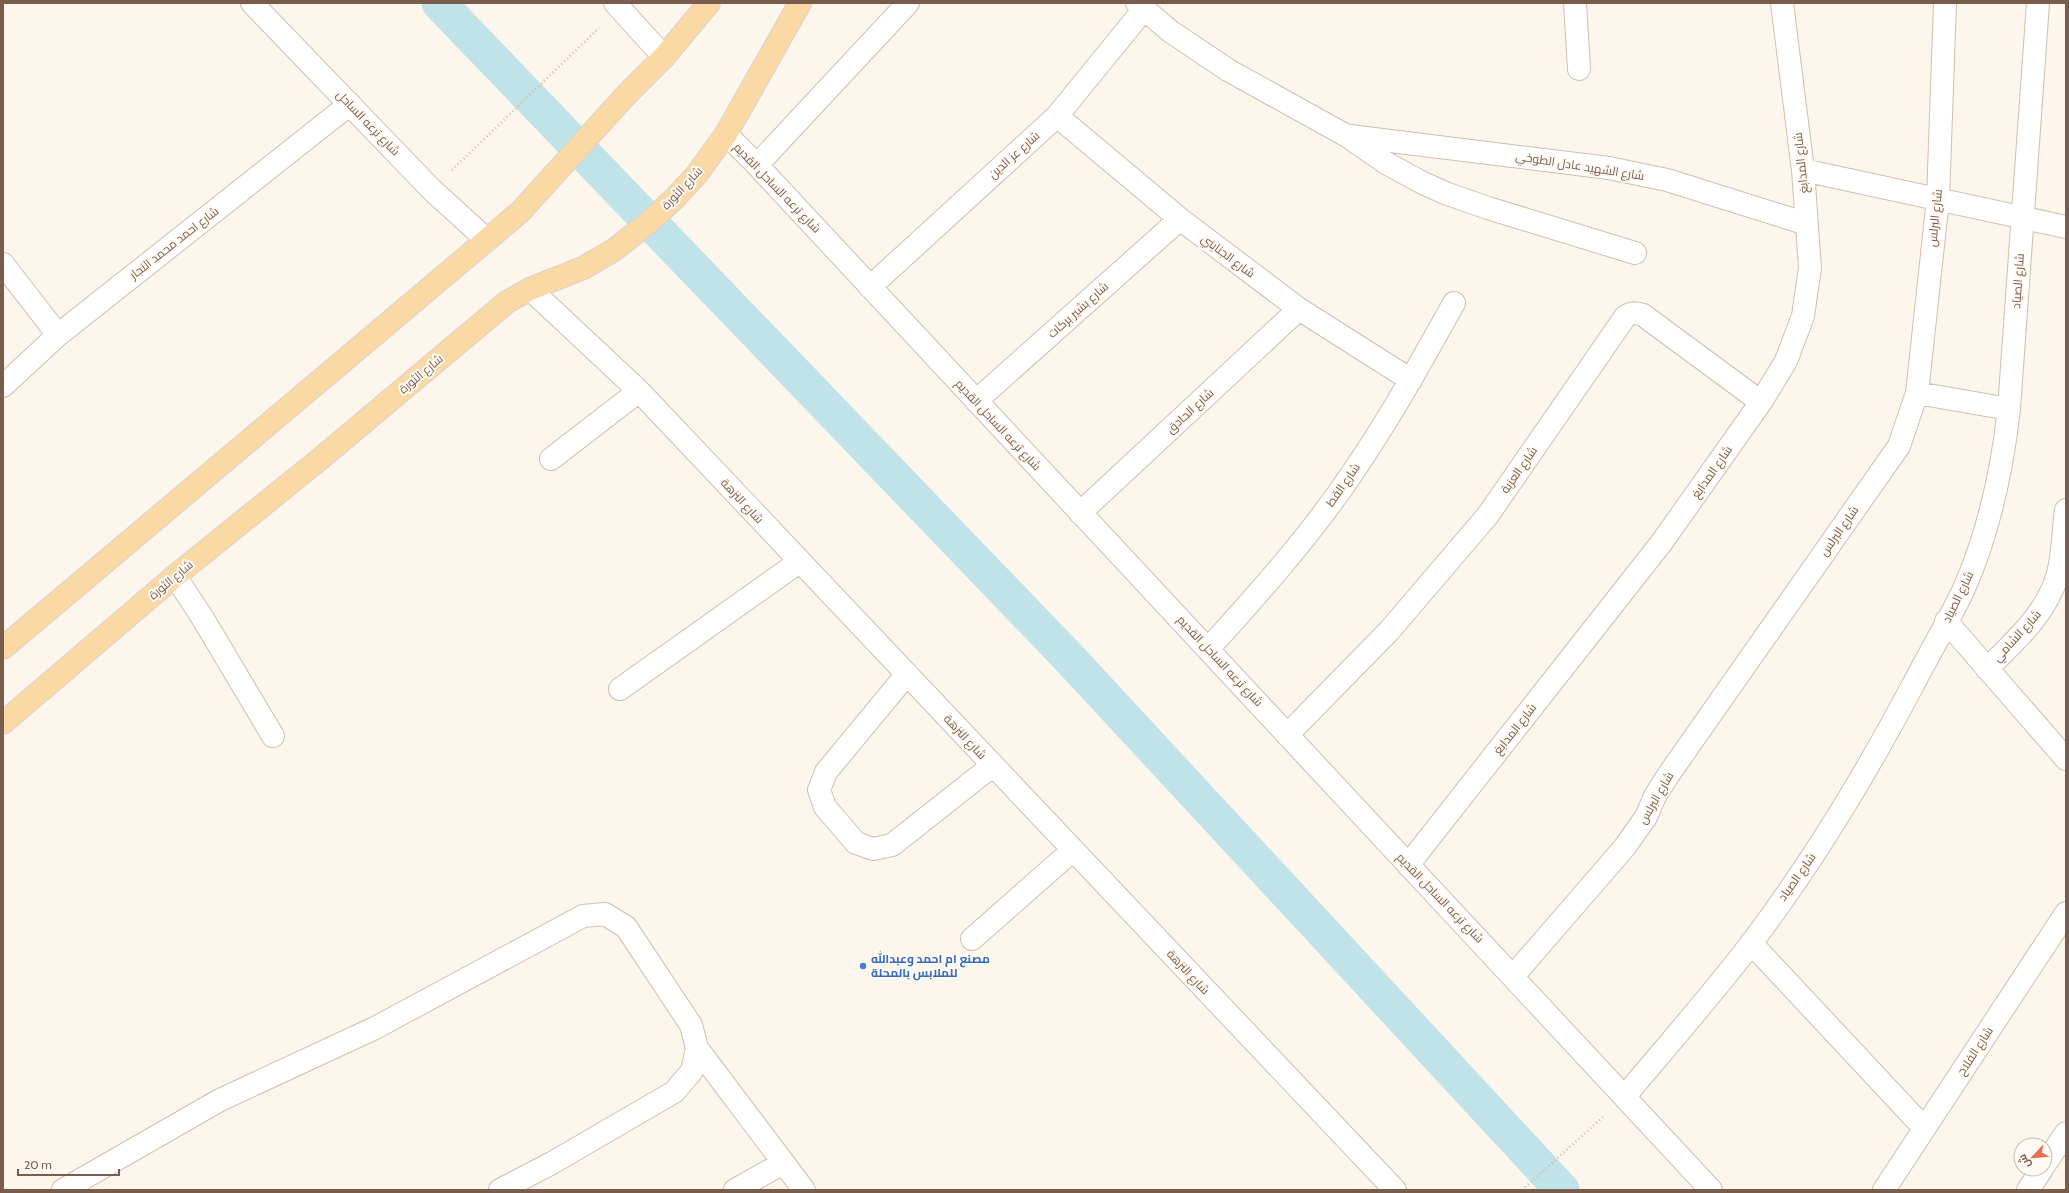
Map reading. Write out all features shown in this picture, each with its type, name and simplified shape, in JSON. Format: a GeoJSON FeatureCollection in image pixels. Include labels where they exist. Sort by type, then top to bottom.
{"type":"FeatureCollection","features":[{"type":"Feature","properties":{"kind":"main road"},"geometry":{"type":"LineString","coordinates":[[3,648],[520,212],[628,93],[664,57],[709,3]]}},
{"type":"Feature","properties":{"kind":"main road","name":"شارع الثورة"},"geometry":{"type":"LineString","coordinates":[[3,723],[175,576],[326,454],[507,302],[530,288],[583,268],[614,250],[648,223],[697,174],[726,134],[800,3]]}},
{"type":"Feature","properties":{"kind":"street","name":"شارع ترعه الساحل"},"geometry":{"type":"LineString","coordinates":[[252,3],[432,190],[486,240]]}},
{"type":"Feature","properties":{"kind":"street"},"geometry":{"type":"LineString","coordinates":[[615,3],[664,57]]}},
{"type":"Feature","properties":{"kind":"street"},"geometry":{"type":"LineString","coordinates":[[757,165],[908,3]]}},
{"type":"Feature","properties":{"kind":"street"},"geometry":{"type":"LineString","coordinates":[[1575,3],[1579,69]]}},
{"type":"Feature","properties":{"kind":"street","name":"شارع المدابغ"},"geometry":{"type":"LineString","coordinates":[[1408,865],[1662,542],[1761,402],[1786,362],[1803,316],[1810,268],[1803,170],[1782,3]]}},
{"type":"Feature","properties":{"kind":"street","name":"شارع البرلس"},"geometry":{"type":"LineString","coordinates":[[1514,975],[1624,848],[1646,817],[1655,796],[1669,774],[1899,446],[1917,393],[1938,199],[1944,3]]}},
{"type":"Feature","properties":{"kind":"street","name":"شارع الصياد"},"geometry":{"type":"LineString","coordinates":[[1625,1096],[1702,1006],[1751,943],[1828,834],[1879,749],[1962,592],[1980,546],[2004,456],[2009,409],[2038,3]]}},
{"type":"Feature","properties":{"kind":"street","name":"شارع عز الدين"},"geometry":{"type":"LineString","coordinates":[[870,287],[1057,116],[1141,6]]}},
{"type":"Feature","properties":{"kind":"street","name":"شارع الشهيد عادل الطوخي"},"geometry":{"type":"LineString","coordinates":[[1141,6],[1170,31],[1228,70],[1347,136],[1386,163],[1445,193],[1635,254]]}},
{"type":"Feature","properties":{"kind":"street","name":"شارع احمد محمد النجار"},"geometry":{"type":"LineString","coordinates":[[3,386],[58,335],[350,104]]}},
{"type":"Feature","properties":{"kind":"street","name":"شارع الجنايني"},"geometry":{"type":"LineString","coordinates":[[1057,116],[1180,219],[1299,309],[1411,380]]}},
{"type":"Feature","properties":{"kind":"street","name":"شارع ترعه الساحل القديم"},"geometry":{"type":"LineString","coordinates":[[726,134],[757,165],[1080,513],[1209,648],[1287,735],[1408,865],[1514,975],[1711,1190]]}},
{"type":"Feature","properties":{"kind":"street","name":"شارع الشهيد عادل الطوخي"},"geometry":{"type":"LineString","coordinates":[[1347,136],[1609,168],[1667,180],[1807,224]]}},
{"type":"Feature","properties":{"kind":"street"},"geometry":{"type":"LineString","coordinates":[[1803,170],[2066,227]]}},
{"type":"Feature","properties":{"kind":"street","name":"شارع بشير بركات"},"geometry":{"type":"LineString","coordinates":[[976,401],[1180,219]]}},
{"type":"Feature","properties":{"kind":"street"},"geometry":{"type":"LineString","coordinates":[[3,264],[58,335]]}},
{"type":"Feature","properties":{"kind":"street","name":"شارع النزهة"},"geometry":{"type":"LineString","coordinates":[[530,288],[639,391],[992,766],[1395,1190]]}},
{"type":"Feature","properties":{"kind":"street","name":"شارع القط"},"geometry":{"type":"LineString","coordinates":[[1209,648],[1284,565],[1351,475],[1411,380],[1454,303]]}},
{"type":"Feature","properties":{"kind":"street","name":"شارع الحادق"},"geometry":{"type":"LineString","coordinates":[[1080,513],[1299,309]]}},
{"type":"Feature","properties":{"kind":"street","name":"شارع العزبة"},"geometry":{"type":"LineString","coordinates":[[1287,735],[1389,631],[1488,515],[1625,317],[1629,314],[1635,313],[1643,315],[1761,402]]}},
{"type":"Feature","properties":{"kind":"street"},"geometry":{"type":"LineString","coordinates":[[551,459],[639,391]]}},
{"type":"Feature","properties":{"kind":"street"},"geometry":{"type":"LineString","coordinates":[[1917,393],[2009,409]]}},
{"type":"Feature","properties":{"kind":"street","name":"شارع الشامي"},"geometry":{"type":"LineString","coordinates":[[1987,668],[2031,624],[2047,602],[2058,576],[2066,510]]}},
{"type":"Feature","properties":{"kind":"street"},"geometry":{"type":"LineString","coordinates":[[620,689],[799,562]]}},
{"type":"Feature","properties":{"kind":"street"},"geometry":{"type":"LineString","coordinates":[[175,576],[202,617],[273,736]]}},
{"type":"Feature","properties":{"kind":"street"},"geometry":{"type":"LineString","coordinates":[[1946,621],[2066,759]]}},
{"type":"Feature","properties":{"kind":"street"},"geometry":{"type":"LineString","coordinates":[[907,674],[826,772],[819,790],[825,807],[856,843],[873,849],[892,845],[992,766]]}},
{"type":"Feature","properties":{"kind":"street"},"geometry":{"type":"LineString","coordinates":[[972,939],[1073,850]]}},
{"type":"Feature","properties":{"kind":"street","name":"شارع الفلاح"},"geometry":{"type":"LineString","coordinates":[[1884,1190],[2066,913]]}},
{"type":"Feature","properties":{"kind":"street"},"geometry":{"type":"LineString","coordinates":[[63,1190],[220,1100],[374,1028],[583,916],[605,914],[626,927],[690,1025],[697,1048],[804,1190]]}},
{"type":"Feature","properties":{"kind":"street"},"geometry":{"type":"LineString","coordinates":[[1751,943],[1924,1128]]}},
{"type":"Feature","properties":{"kind":"street"},"geometry":{"type":"LineString","coordinates":[[500,1190],[552,1163],[674,1092],[692,1071],[697,1048]]}},
{"type":"Feature","properties":{"kind":"street"},"geometry":{"type":"LineString","coordinates":[[2053,1152],[2066,1133]]}},
{"type":"Feature","properties":{"kind":"street"},"geometry":{"type":"LineString","coordinates":[[735,1190],[783,1163]]}},
{"type":"Feature","properties":{"kind":"street"},"geometry":{"type":"LineString","coordinates":[[2028,1190],[2037,1177]]}},
{"type":"Feature","properties":{"kind":"path"},"geometry":{"type":"LineString","coordinates":[[456,166],[576,50]]}},
{"type":"Feature","properties":{"kind":"path"},"geometry":{"type":"LineString","coordinates":[[1522,1190],[1625,1096]]}},
{"type":"Feature","properties":{"kind":"waterway"},"geometry":{"type":"LineString","coordinates":[[439,3],[1070,659],[1562,1190]]}},
{"type":"Feature","properties":{"kind":"place","name":"مصنع ام احمد وعبدالله للملابس بالمحلة"},"geometry":{"type":"Point","coordinates":[863,966]}}]}
